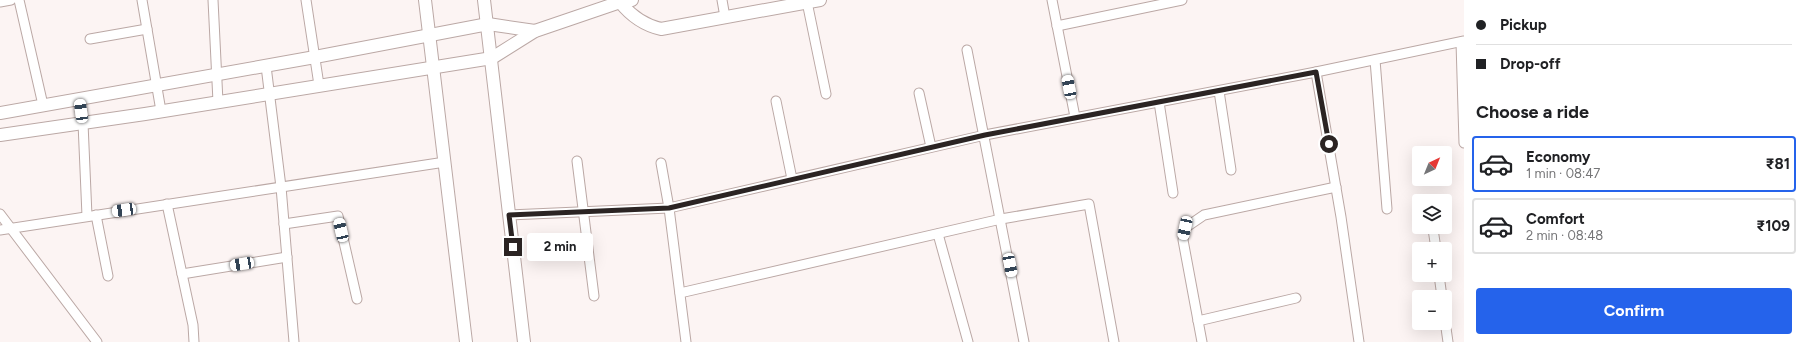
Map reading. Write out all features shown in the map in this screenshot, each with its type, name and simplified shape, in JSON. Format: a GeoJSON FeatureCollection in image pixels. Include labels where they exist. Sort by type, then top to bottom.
{"type":"FeatureCollection","features":[{"type":"Feature","properties":{"kind":"street"},"geometry":{"type":"LineString","coordinates":[[0,2],[11,0]]}},
{"type":"Feature","properties":{"kind":"street"},"geometry":{"type":"LineString","coordinates":[[19,0],[43,106]]}},
{"type":"Feature","properties":{"kind":"street"},"geometry":{"type":"LineString","coordinates":[[142,0],[161,111]]}},
{"type":"Feature","properties":{"kind":"street"},"geometry":{"type":"LineString","coordinates":[[213,0],[218,102]]}},
{"type":"Feature","properties":{"kind":"street"},"geometry":{"type":"LineString","coordinates":[[306,0],[319,85]]}},
{"type":"Feature","properties":{"kind":"street"},"geometry":{"type":"LineString","coordinates":[[425,0],[466,342]]}},
{"type":"Feature","properties":{"kind":"street"},"geometry":{"type":"LineString","coordinates":[[484,0],[492,58],[524,342]]}},
{"type":"Feature","properties":{"kind":"street"},"geometry":{"type":"LineString","coordinates":[[722,0],[725,17]]}},
{"type":"Feature","properties":{"kind":"street"},"geometry":{"type":"LineString","coordinates":[[0,135],[492,58],[535,31],[626,1],[627,11],[648,26],[661,29],[820,0]]}},
{"type":"Feature","properties":{"kind":"street"},"geometry":{"type":"LineString","coordinates":[[1052,0],[1075,117]]}},
{"type":"Feature","properties":{"kind":"street"},"geometry":{"type":"LineString","coordinates":[[1057,26],[1182,0]]}},
{"type":"Feature","properties":{"kind":"street"},"geometry":{"type":"LineString","coordinates":[[807,2],[826,94]]}},
{"type":"Feature","properties":{"kind":"street"},"geometry":{"type":"LineString","coordinates":[[0,112],[43,106],[156,84],[266,66],[488,24],[535,31]]}},
{"type":"Feature","properties":{"kind":"street"},"geometry":{"type":"LineString","coordinates":[[90,39],[147,29]]}},
{"type":"Feature","properties":{"kind":"street"},"geometry":{"type":"LineString","coordinates":[[509,215],[669,208],[985,135],[1316,72],[1463,41],[1464,143]]}},
{"type":"Feature","properties":{"kind":"street"},"geometry":{"type":"LineString","coordinates":[[967,50],[985,135],[1024,342]]}},
{"type":"Feature","properties":{"kind":"street"},"geometry":{"type":"LineString","coordinates":[[1375,60],[1387,209]]}},
{"type":"Feature","properties":{"kind":"street"},"geometry":{"type":"LineString","coordinates":[[266,66],[281,187],[294,342]]}},
{"type":"Feature","properties":{"kind":"street"},"geometry":{"type":"LineString","coordinates":[[1316,72],[1336,187],[1359,342]]}},
{"type":"Feature","properties":{"kind":"street"},"geometry":{"type":"LineString","coordinates":[[1219,91],[1231,170]]}},
{"type":"Feature","properties":{"kind":"street"},"geometry":{"type":"LineString","coordinates":[[919,93],[931,147]]}},
{"type":"Feature","properties":{"kind":"street"},"geometry":{"type":"LineString","coordinates":[[79,99],[83,123],[92,215],[108,276]]}},
{"type":"Feature","properties":{"kind":"street"},"geometry":{"type":"LineString","coordinates":[[776,101],[792,179]]}},
{"type":"Feature","properties":{"kind":"street"},"geometry":{"type":"LineString","coordinates":[[1159,102],[1173,193]]}},
{"type":"Feature","properties":{"kind":"street"},"geometry":{"type":"LineString","coordinates":[[577,160],[594,296]]}},
{"type":"Feature","properties":{"kind":"street"},"geometry":{"type":"LineString","coordinates":[[0,230],[10,227],[445,162]]}},
{"type":"Feature","properties":{"kind":"street"},"geometry":{"type":"LineString","coordinates":[[661,163],[669,208],[686,342]]}},
{"type":"Feature","properties":{"kind":"street"},"geometry":{"type":"LineString","coordinates":[[1202,342],[1182,240],[1185,228],[1204,215],[1336,187]]}},
{"type":"Feature","properties":{"kind":"street"},"geometry":{"type":"LineString","coordinates":[[167,204],[193,324],[194,342]]}},
{"type":"Feature","properties":{"kind":"street"},"geometry":{"type":"LineString","coordinates":[[680,293],[1001,219],[1089,204],[1114,342]]}},
{"type":"Feature","properties":{"kind":"street"},"geometry":{"type":"LineString","coordinates":[[0,214],[96,342]]}},
{"type":"Feature","properties":{"kind":"street"},"geometry":{"type":"LineString","coordinates":[[284,224],[338,216],[357,299]]}},
{"type":"Feature","properties":{"kind":"street"},"geometry":{"type":"LineString","coordinates":[[938,234],[968,342]]}},
{"type":"Feature","properties":{"kind":"street"},"geometry":{"type":"LineString","coordinates":[[182,274],[287,257]]}},
{"type":"Feature","properties":{"kind":"street"},"geometry":{"type":"LineString","coordinates":[[1198,321],[1296,298]]}},
{"type":"Feature","properties":{"kind":"street"},"geometry":{"type":"LineString","coordinates":[[1446,330],[1448,342]]}},
{"type":"Feature","properties":{"kind":"route"},"geometry":{"type":"LineString","coordinates":[[513,247],[509,215],[669,208],[985,135],[1316,72],[1329,144]]}}]}
